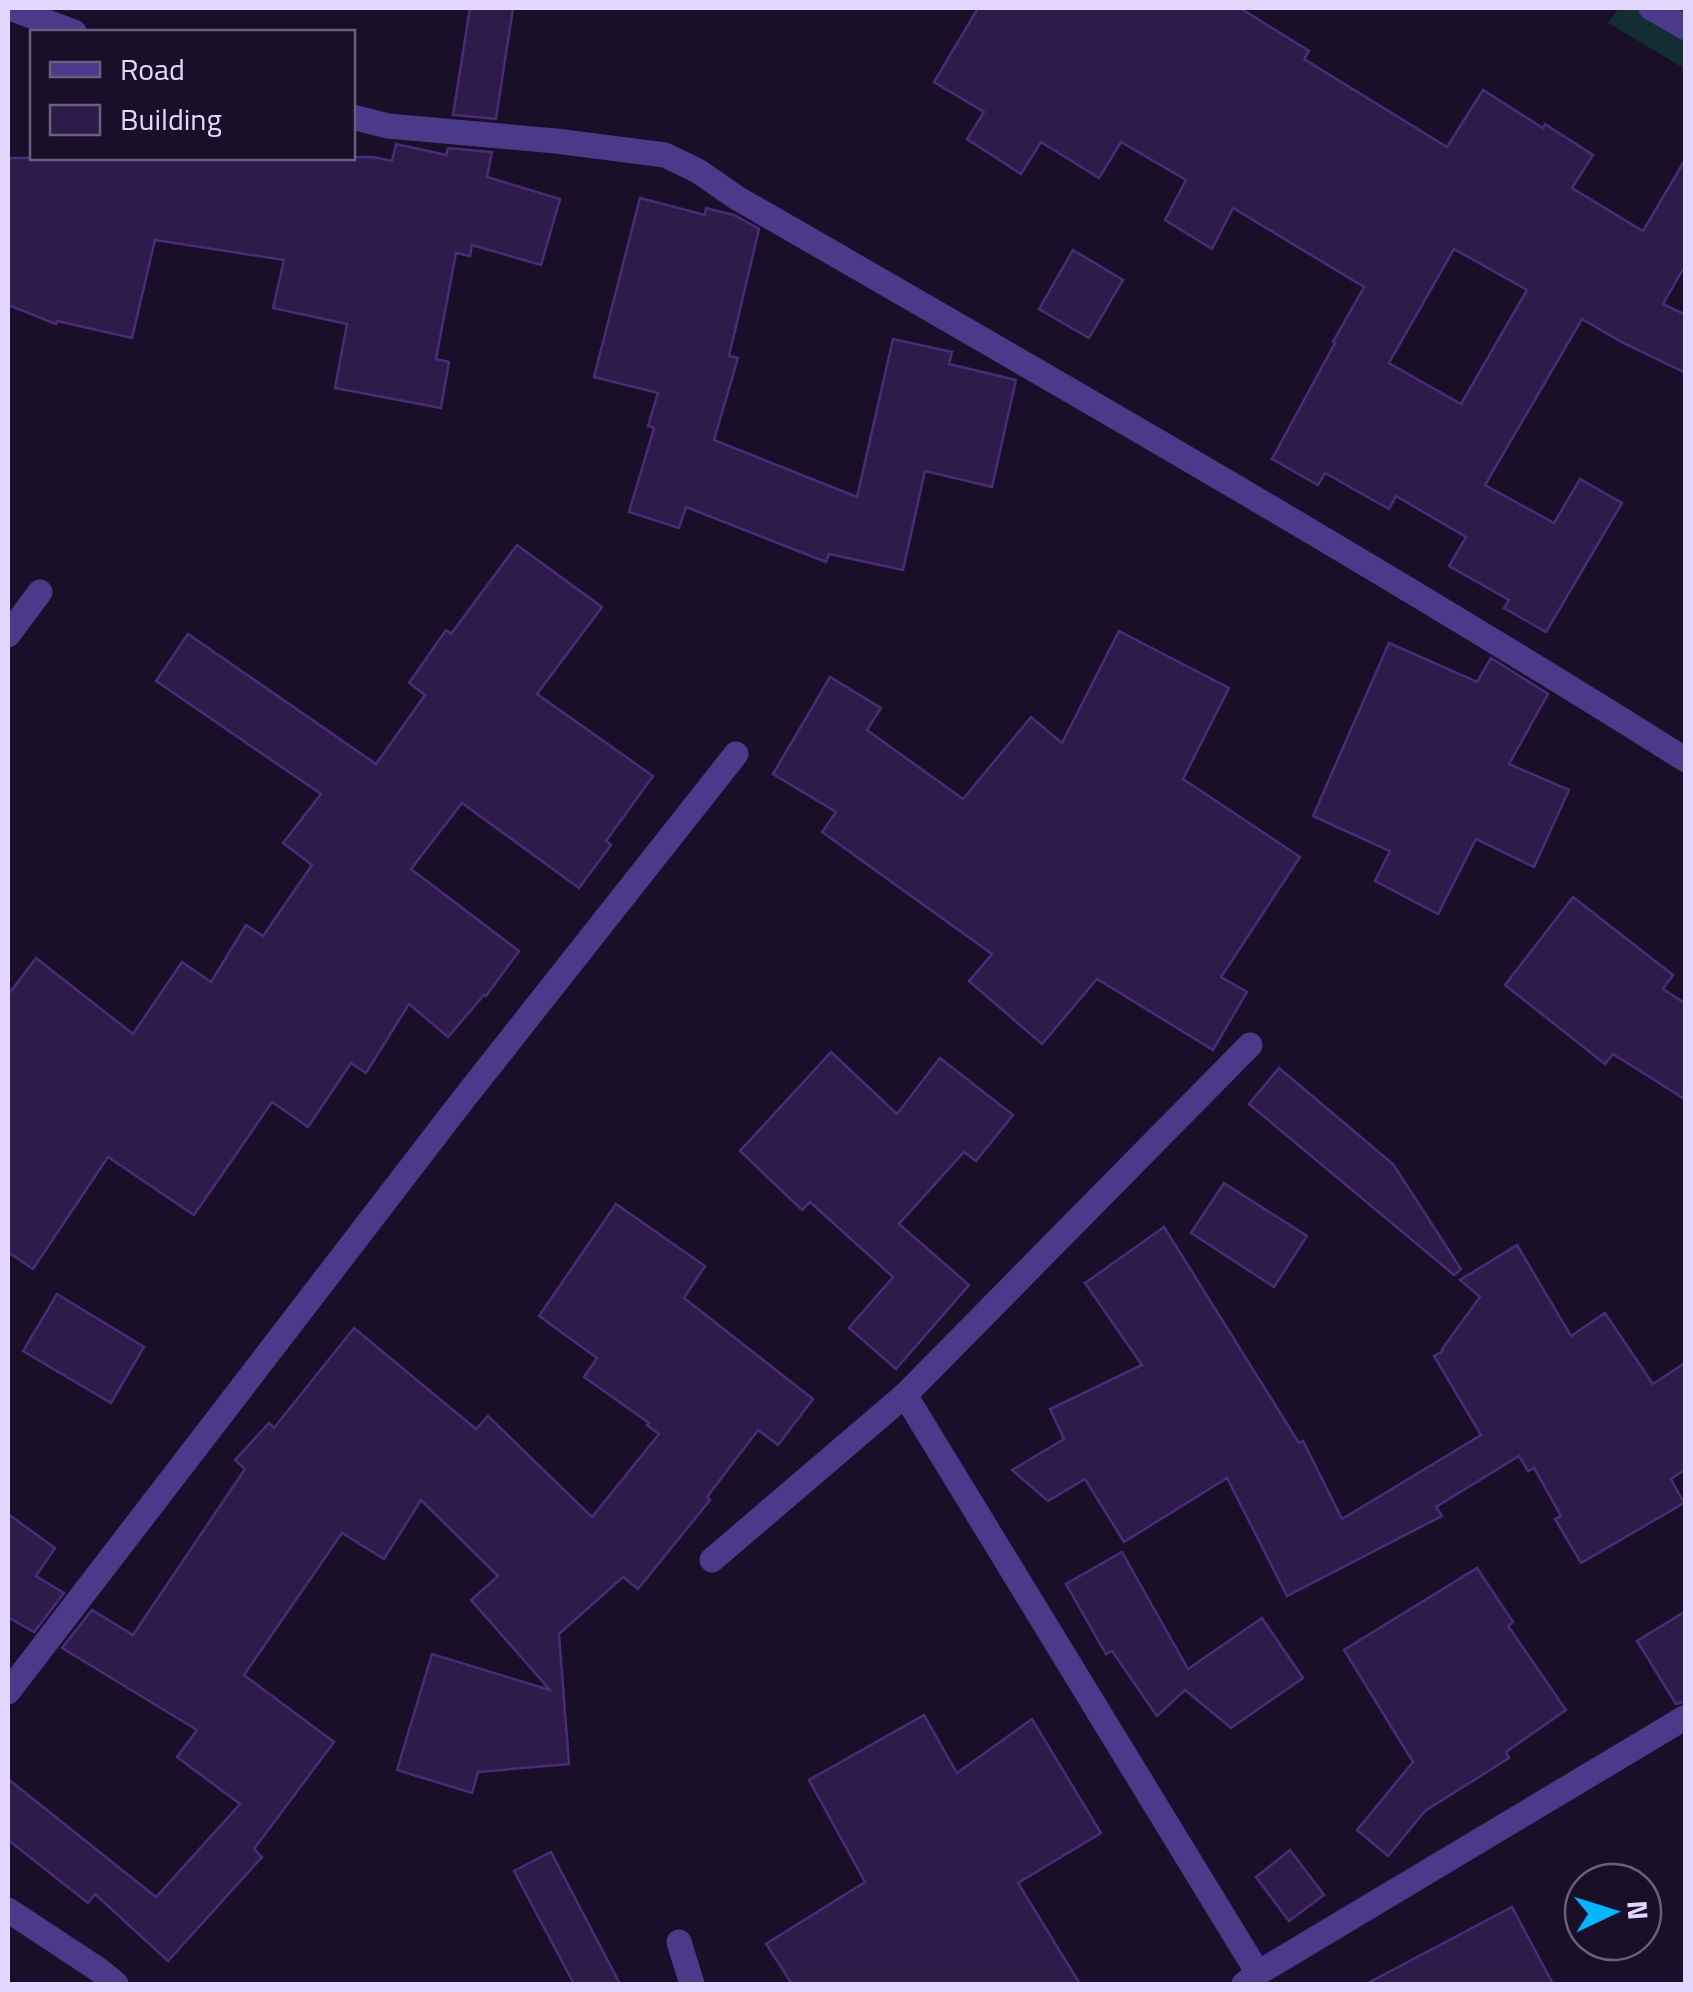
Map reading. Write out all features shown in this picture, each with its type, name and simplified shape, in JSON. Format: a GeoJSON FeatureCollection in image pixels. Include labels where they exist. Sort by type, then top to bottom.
{"type":"FeatureCollection","features":[{"type":"Feature","properties":{"kind":"street"},"geometry":{"type":"LineString","coordinates":[[10,8],[69,30]]}},
{"type":"Feature","properties":{"kind":"street"},"geometry":{"type":"LineString","coordinates":[[1651,8],[1686,28]]}},
{"type":"Feature","properties":{"kind":"street"},"geometry":{"type":"LineString","coordinates":[[355,118],[388,126],[665,155],[1169,447],[1686,760]]}},
{"type":"Feature","properties":{"kind":"street"},"geometry":{"type":"LineString","coordinates":[[8,635],[40,592]]}},
{"type":"Feature","properties":{"kind":"street"},"geometry":{"type":"LineString","coordinates":[[8,1692],[462,1100],[736,754]]}},
{"type":"Feature","properties":{"kind":"street"},"geometry":{"type":"LineString","coordinates":[[712,1560],[904,1395],[1250,1045]]}},
{"type":"Feature","properties":{"kind":"street"},"geometry":{"type":"LineString","coordinates":[[904,1395],[1251,1979],[1686,1717]]}},
{"type":"Feature","properties":{"kind":"street"},"geometry":{"type":"LineString","coordinates":[[8,1910],[116,1984]]}},
{"type":"Feature","properties":{"kind":"street"},"geometry":{"type":"LineString","coordinates":[[679,1942],[692,1984]]}},
{"type":"Feature","properties":{"kind":"green space"},"geometry":{"type":"Polygon","coordinates":[[[1619,8],[1685,8],[1685,69],[1608,23],[1619,8]]]}},
{"type":"Feature","properties":{"kind":"building"},"geometry":{"type":"Polygon","coordinates":[[[470,8],[513,8],[496,119],[453,115],[470,8]]]}},
{"type":"Feature","properties":{"kind":"building"},"geometry":{"type":"Polygon","coordinates":[[[978,8],[1240,8],[1309,51],[1304,59],[1447,147],[1483,90],[1543,128],[1545,124],[1593,155],[1572,188],[1643,231],[1686,158],[1686,264],[1663,304],[1686,315],[1686,373],[1582,319],[1485,485],[1554,523],[1580,479],[1622,503],[1546,632],[1504,608],[1509,600],[1449,566],[1466,537],[1396,496],[1389,509],[1325,473],[1318,485],[1272,459],[1364,287],[1233,208],[1212,249],[1165,220],[1186,180],[1121,142],[1099,178],[1041,142],[1021,174],[967,139],[984,112],[934,82],[978,8]],[[1454,249],[1389,363],[1461,404],[1527,290],[1454,249]]]}},
{"type":"Feature","properties":{"kind":"building"},"geometry":{"type":"Polygon","coordinates":[[[396,144],[446,155],[448,148],[492,152],[487,177],[560,199],[541,265],[472,245],[470,256],[456,253],[436,359],[449,362],[441,408],[335,388],[347,324],[273,308],[284,260],[155,240],[132,338],[57,321],[56,324],[8,305],[8,158],[373,157],[392,161],[396,144]]]}},
{"type":"Feature","properties":{"kind":"building"},"geometry":{"type":"Polygon","coordinates":[[[640,198],[705,215],[706,208],[734,215],[759,229],[729,356],[738,358],[714,440],[857,497],[893,339],[952,352],[949,364],[1016,380],[992,487],[925,471],[903,570],[829,554],[826,562],[686,507],[679,528],[629,512],[654,428],[648,426],[658,393],[594,377],[640,198]]]}},
{"type":"Feature","properties":{"kind":"building"},"geometry":{"type":"Polygon","coordinates":[[[1073,250],[1123,280],[1089,338],[1039,309],[1073,250]]]}},
{"type":"Feature","properties":{"kind":"building"},"geometry":{"type":"Polygon","coordinates":[[[517,545],[602,607],[537,694],[653,776],[606,841],[611,845],[579,888],[462,803],[411,869],[519,951],[486,996],[448,1037],[409,1004],[366,1073],[351,1063],[308,1127],[272,1102],[194,1215],[108,1157],[33,1269],[8,1252],[8,995],[36,958],[133,1034],[182,962],[211,982],[246,925],[263,936],[312,865],[283,843],[321,794],[156,681],[188,634],[376,764],[425,695],[409,683],[446,630],[451,634],[517,545]]]}},
{"type":"Feature","properties":{"kind":"building"},"geometry":{"type":"Polygon","coordinates":[[[1119,631],[1229,688],[1183,779],[1300,857],[1221,977],[1247,992],[1213,1050],[1097,979],[1042,1044],[969,981],[992,954],[822,832],[836,812],[773,774],[830,677],[881,708],[867,730],[963,799],[1031,717],[1062,743],[1119,631]]]}},
{"type":"Feature","properties":{"kind":"building"},"geometry":{"type":"Polygon","coordinates":[[[1389,643],[1477,682],[1491,658],[1548,694],[1509,764],[1569,790],[1534,867],[1476,839],[1438,914],[1375,881],[1390,851],[1313,816],[1389,643]]]}},
{"type":"Feature","properties":{"kind":"building"},"geometry":{"type":"Polygon","coordinates":[[[1573,897],[1673,975],[1663,989],[1686,1004],[1686,1100],[1613,1054],[1605,1064],[1505,985],[1573,897]]]}},
{"type":"Feature","properties":{"kind":"building"},"geometry":{"type":"Polygon","coordinates":[[[831,1052],[897,1114],[940,1058],[1013,1115],[976,1161],[964,1152],[899,1224],[969,1285],[896,1369],[849,1328],[893,1277],[810,1202],[802,1210],[740,1151],[831,1052]]]}},
{"type":"Feature","properties":{"kind":"building"},"geometry":{"type":"Polygon","coordinates":[[[1279,1068],[1393,1164],[1461,1269],[1454,1275],[1249,1104],[1279,1068]]]}},
{"type":"Feature","properties":{"kind":"building"},"geometry":{"type":"Polygon","coordinates":[[[1224,1183],[1307,1236],[1274,1287],[1191,1233],[1224,1183]]]}},
{"type":"Feature","properties":{"kind":"building"},"geometry":{"type":"Polygon","coordinates":[[[616,1204],[705,1266],[684,1298],[813,1399],[778,1445],[758,1430],[707,1497],[710,1500],[638,1589],[623,1577],[559,1634],[569,1764],[478,1772],[472,1793],[397,1770],[432,1654],[550,1690],[471,1600],[498,1576],[421,1500],[384,1559],[342,1533],[244,1675],[334,1742],[254,1849],[262,1857],[168,1961],[95,1894],[88,1903],[8,1840],[8,1779],[156,1897],[240,1804],[177,1757],[197,1730],[62,1648],[92,1610],[133,1635],[245,1469],[235,1460],[269,1423],[274,1428],[354,1328],[476,1429],[488,1416],[592,1517],[659,1434],[584,1377],[597,1358],[539,1316],[616,1204]]]}},
{"type":"Feature","properties":{"kind":"building"},"geometry":{"type":"Polygon","coordinates":[[[1164,1227],[1299,1443],[1303,1441],[1342,1519],[1481,1435],[1434,1356],[1443,1351],[1480,1297],[1460,1280],[1517,1245],[1571,1336],[1605,1313],[1653,1384],[1686,1362],[1686,1469],[1671,1479],[1684,1503],[1581,1563],[1555,1519],[1561,1516],[1534,1468],[1528,1471],[1519,1456],[1436,1507],[1442,1516],[1287,1596],[1227,1478],[1124,1542],[1085,1479],[1048,1501],[1012,1470],[1064,1439],[1050,1409],[1142,1365],[1085,1283],[1164,1227]]]}},
{"type":"Feature","properties":{"kind":"building"},"geometry":{"type":"Polygon","coordinates":[[[57,1294],[144,1347],[111,1403],[23,1351],[57,1294]]]}},
{"type":"Feature","properties":{"kind":"building"},"geometry":{"type":"Polygon","coordinates":[[[8,1514],[55,1548],[36,1576],[64,1593],[34,1632],[8,1617],[8,1514]]]}},
{"type":"Feature","properties":{"kind":"building"},"geometry":{"type":"Polygon","coordinates":[[[1122,1552],[1188,1669],[1262,1618],[1303,1678],[1231,1728],[1185,1690],[1157,1716],[1112,1651],[1106,1654],[1066,1584],[1122,1552]]]}},
{"type":"Feature","properties":{"kind":"building"},"geometry":{"type":"Polygon","coordinates":[[[1477,1568],[1513,1622],[1508,1626],[1566,1710],[1506,1752],[1509,1758],[1425,1811],[1388,1856],[1357,1830],[1413,1762],[1344,1650],[1477,1568]]]}},
{"type":"Feature","properties":{"kind":"building"},"geometry":{"type":"Polygon","coordinates":[[[1686,1611],[1686,1701],[1676,1704],[1637,1641],[1686,1611]]]}},
{"type":"Feature","properties":{"kind":"building"},"geometry":{"type":"Polygon","coordinates":[[[924,1715],[957,1773],[1032,1719],[1101,1833],[1018,1883],[1080,1984],[792,1984],[766,1944],[865,1882],[809,1780],[924,1715]]]}},
{"type":"Feature","properties":{"kind":"building"},"geometry":{"type":"Polygon","coordinates":[[[1290,1850],[1324,1895],[1289,1921],[1256,1877],[1290,1850]]]}},
{"type":"Feature","properties":{"kind":"building"},"geometry":{"type":"Polygon","coordinates":[[[551,1852],[620,1984],[574,1984],[514,1871],[551,1852]]]}},
{"type":"Feature","properties":{"kind":"building"},"geometry":{"type":"Polygon","coordinates":[[[1512,1907],[1553,1984],[1366,1984],[1512,1907]]]}}]}
